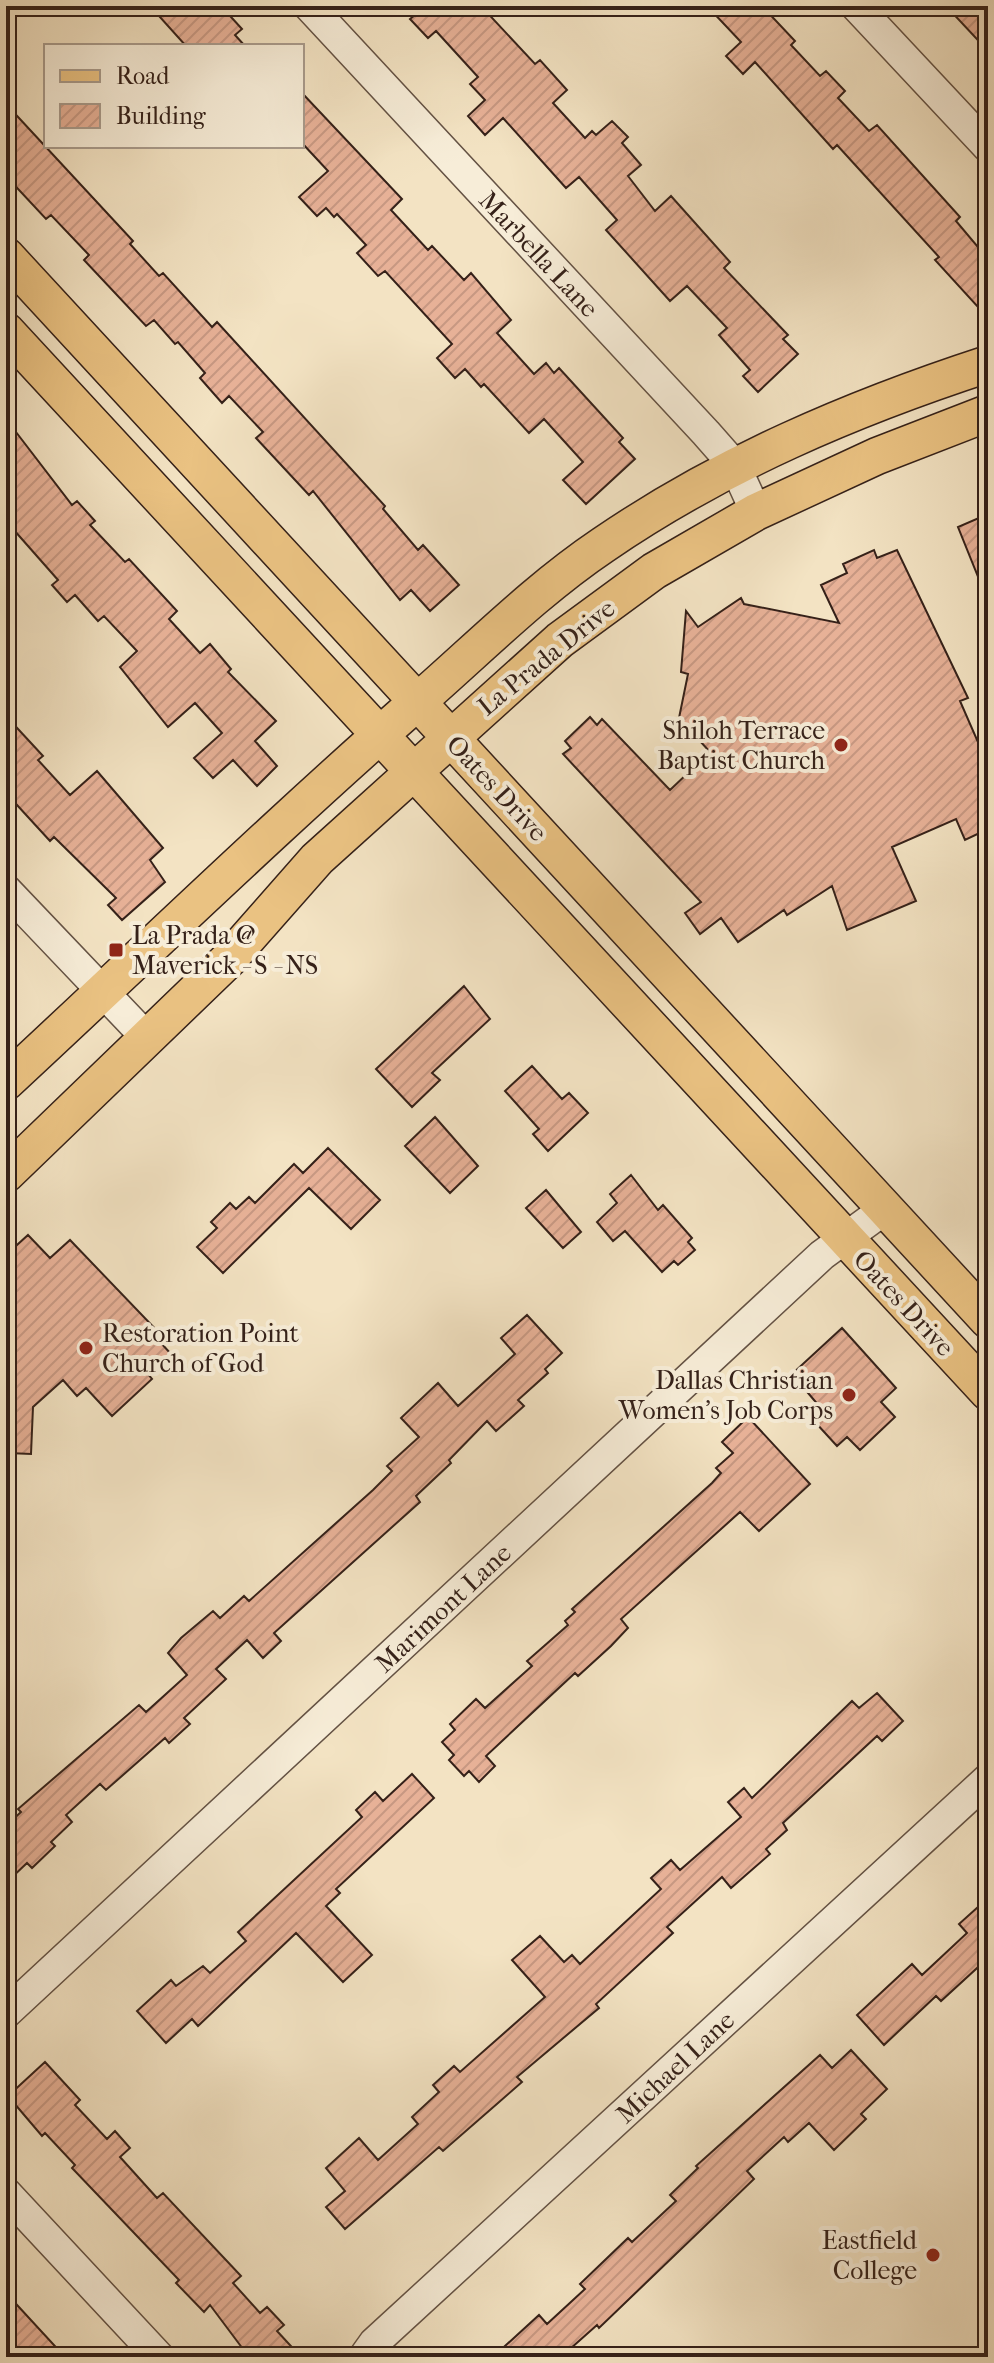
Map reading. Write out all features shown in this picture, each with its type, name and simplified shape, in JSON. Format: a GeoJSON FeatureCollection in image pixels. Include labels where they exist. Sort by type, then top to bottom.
{"type":"FeatureCollection","features":[{"type":"Feature","properties":{"kind":"main road","name":"Oates Drive"},"geometry":{"type":"LineString","coordinates":[[6,256],[988,1320]]}},
{"type":"Feature","properties":{"kind":"main road","name":"Oates Drive"},"geometry":{"type":"LineString","coordinates":[[6,331],[414,770],[843,1239],[988,1392]]}},
{"type":"Feature","properties":{"kind":"main road","name":"La Prada Drive"},"geometry":{"type":"LineString","coordinates":[[6,1082],[380,734],[602,546],[735,466],[857,410],[988,364]]}},
{"type":"Feature","properties":{"kind":"main road","name":"La Prada Drive"},"geometry":{"type":"LineString","coordinates":[[6,1174],[229,959],[317,859],[560,640],[654,571],[756,512],[877,456],[988,413]]}},
{"type":"Feature","properties":{"kind":"street","name":"Marbella Lane"},"geometry":{"type":"LineString","coordinates":[[309,6],[735,466],[756,512]]}},
{"type":"Feature","properties":{"kind":"street"},"geometry":{"type":"LineString","coordinates":[[856,6],[988,147]]}},
{"type":"Feature","properties":{"kind":"street"},"geometry":{"type":"LineString","coordinates":[[6,890],[147,1038]]}},
{"type":"Feature","properties":{"kind":"street","name":"Marimont Lane"},"geometry":{"type":"LineString","coordinates":[[6,2013],[843,1239],[885,1209]]}},
{"type":"Feature","properties":{"kind":"street","name":"Michael Lane"},"geometry":{"type":"LineString","coordinates":[[364,2357],[374,2343],[988,1779]]}},
{"type":"Feature","properties":{"kind":"street"},"geometry":{"type":"LineString","coordinates":[[6,2193],[159,2357]]}},
{"type":"Feature","properties":{"kind":"building"},"geometry":{"type":"Polygon","coordinates":[[[150,6],[221,6],[242,29],[235,35],[243,44],[184,44],[150,6]]]}},
{"type":"Feature","properties":{"kind":"building"},"geometry":{"type":"Polygon","coordinates":[[[426,6],[481,6],[535,64],[540,60],[567,90],[553,103],[585,138],[592,131],[596,135],[612,121],[628,137],[622,143],[641,165],[628,176],[655,211],[671,196],[730,262],[724,268],[788,335],[783,339],[798,354],[758,392],[743,376],[750,370],[719,335],[727,328],[687,286],[670,301],[606,230],[617,220],[579,177],[566,188],[503,118],[485,135],[468,116],[485,100],[470,84],[478,77],[436,31],[428,38],[410,19],[426,6]]]}},
{"type":"Feature","properties":{"kind":"building"},"geometry":{"type":"Polygon","coordinates":[[[707,6],[762,6],[795,41],[791,45],[820,76],[826,71],[845,91],[838,98],[869,131],[877,125],[960,217],[956,221],[988,259],[988,318],[935,260],[939,257],[837,145],[833,149],[755,62],[743,74],[726,56],[741,42],[707,6]]]}},
{"type":"Feature","properties":{"kind":"building"},"geometry":{"type":"Polygon","coordinates":[[[946,6],[988,6],[988,51],[946,6]]]}},
{"type":"Feature","properties":{"kind":"building"},"geometry":{"type":"Polygon","coordinates":[[[304,95],[402,199],[391,210],[428,250],[432,246],[464,280],[471,273],[511,320],[497,333],[534,374],[546,363],[554,373],[559,368],[623,438],[619,442],[635,459],[586,504],[563,480],[583,462],[544,419],[529,433],[484,384],[481,387],[465,369],[455,378],[437,358],[452,344],[385,271],[378,276],[357,253],[366,245],[337,214],[334,217],[326,208],[317,216],[299,197],[328,171],[304,145],[304,95]]]}},
{"type":"Feature","properties":{"kind":"building"},"geometry":{"type":"Polygon","coordinates":[[[6,104],[133,241],[130,244],[159,276],[163,273],[212,327],[217,322],[385,506],[383,509],[418,550],[423,545],[459,585],[430,611],[411,590],[400,600],[313,491],[309,495],[256,438],[263,432],[229,396],[222,403],[200,378],[205,373],[178,342],[175,344],[154,320],[146,326],[84,260],[89,255],[51,215],[46,219],[6,176],[6,104]]]}},
{"type":"Feature","properties":{"kind":"building"},"geometry":{"type":"Polygon","coordinates":[[[6,419],[72,505],[77,501],[95,521],[90,525],[125,562],[129,559],[177,611],[169,619],[200,653],[210,644],[231,669],[228,672],[276,721],[255,741],[277,766],[257,786],[233,760],[213,778],[194,758],[222,733],[195,703],[168,727],[120,667],[137,651],[104,616],[98,621],[75,595],[67,602],[52,585],[58,580],[6,521],[6,419]]]}},
{"type":"Feature","properties":{"kind":"building"},"geometry":{"type":"Polygon","coordinates":[[[988,514],[988,598],[987,599],[958,527],[988,514]]]}},
{"type":"Feature","properties":{"kind":"building","name":"Shiloh Terrace Baptist Church"},"geometry":{"type":"Polygon","coordinates":[[[874,550],[877,558],[897,550],[968,698],[960,701],[988,765],[988,829],[965,840],[956,819],[892,847],[916,901],[847,930],[832,886],[787,915],[784,910],[738,942],[721,918],[700,934],[685,913],[701,902],[563,754],[571,748],[565,741],[590,717],[597,725],[602,719],[670,790],[710,752],[679,718],[688,674],[681,672],[686,611],[698,627],[741,598],[744,604],[839,623],[821,585],[847,573],[843,564],[874,550]]]}},
{"type":"Feature","properties":{"kind":"building"},"geometry":{"type":"Polygon","coordinates":[[[6,716],[43,756],[38,760],[70,795],[97,771],[163,848],[150,860],[165,882],[122,920],[108,905],[116,898],[54,837],[50,841],[6,793],[6,716]]]}},
{"type":"Feature","properties":{"kind":"building"},"geometry":{"type":"Polygon","coordinates":[[[464,986],[490,1019],[432,1073],[440,1080],[412,1107],[376,1069],[464,986]]]}},
{"type":"Feature","properties":{"kind":"building"},"geometry":{"type":"Polygon","coordinates":[[[532,1066],[562,1099],[569,1093],[588,1113],[548,1151],[533,1134],[539,1129],[505,1091],[532,1066]]]}},
{"type":"Feature","properties":{"kind":"building"},"geometry":{"type":"Polygon","coordinates":[[[435,1117],[478,1166],[450,1193],[405,1146],[435,1117]]]}},
{"type":"Feature","properties":{"kind":"building"},"geometry":{"type":"Polygon","coordinates":[[[328,1148],[380,1200],[351,1229],[309,1188],[223,1273],[197,1247],[217,1228],[211,1222],[230,1203],[236,1209],[249,1197],[255,1203],[294,1164],[303,1173],[328,1148]]]}},
{"type":"Feature","properties":{"kind":"building"},"geometry":{"type":"Polygon","coordinates":[[[631,1175],[658,1210],[663,1205],[692,1238],[688,1242],[695,1250],[678,1265],[674,1261],[662,1272],[625,1231],[613,1241],[597,1222],[617,1203],[610,1194],[631,1175]]]}},
{"type":"Feature","properties":{"kind":"building"},"geometry":{"type":"Polygon","coordinates":[[[546,1190],[581,1232],[563,1248],[526,1208],[546,1190]]]}},
{"type":"Feature","properties":{"kind":"building","name":"Restoration Point Church of God"},"geometry":{"type":"Polygon","coordinates":[[[28,1235],[50,1258],[70,1240],[164,1338],[160,1342],[171,1354],[148,1374],[152,1379],[112,1416],[86,1388],[77,1396],[63,1380],[33,1407],[31,1454],[8,1453],[10,1407],[6,1403],[6,1255],[28,1235]]]}},
{"type":"Feature","properties":{"kind":"building"},"geometry":{"type":"Polygon","coordinates":[[[527,1315],[562,1353],[545,1369],[548,1373],[518,1400],[524,1406],[496,1431],[487,1421],[449,1460],[451,1463],[416,1496],[420,1502],[274,1633],[281,1641],[263,1658],[247,1640],[216,1669],[226,1679],[184,1718],[190,1724],[169,1743],[165,1738],[106,1790],[100,1784],[66,1815],[72,1822],[51,1842],[55,1846],[32,1868],[27,1863],[6,1883],[6,1826],[21,1812],[18,1809],[139,1705],[146,1712],[187,1675],[168,1653],[181,1638],[213,1611],[220,1618],[244,1596],[249,1601],[373,1490],[392,1471],[387,1466],[419,1437],[401,1418],[438,1383],[458,1406],[515,1354],[501,1338],[527,1315]]]}},
{"type":"Feature","properties":{"kind":"building","name":"Dallas Christian Women's Job Corps"},"geometry":{"type":"Polygon","coordinates":[[[842,1328],[896,1388],[881,1402],[895,1417],[860,1450],[847,1437],[837,1446],[815,1422],[825,1413],[792,1374],[842,1328]]]}},
{"type":"Feature","properties":{"kind":"building"},"geometry":{"type":"Polygon","coordinates":[[[748,1417],[810,1484],[759,1531],[740,1512],[621,1619],[628,1628],[611,1646],[578,1676],[575,1673],[486,1756],[495,1766],[479,1782],[469,1771],[464,1776],[449,1760],[454,1755],[442,1742],[455,1730],[450,1724],[476,1699],[485,1708],[532,1666],[527,1661],[568,1625],[565,1621],[575,1612],[572,1609],[712,1483],[721,1473],[716,1468],[733,1453],[722,1442],[748,1417]]]}},
{"type":"Feature","properties":{"kind":"building"},"geometry":{"type":"Polygon","coordinates":[[[877,1693],[903,1721],[882,1741],[877,1736],[783,1823],[787,1830],[766,1849],[770,1854],[731,1888],[722,1877],[667,1927],[673,1933],[596,2004],[599,2008],[517,2077],[522,2082],[443,2151],[439,2147],[345,2229],[326,2207],[345,2191],[326,2168],[359,2138],[378,2160],[418,2124],[412,2117],[439,2092],[433,2085],[454,2066],[460,2072],[545,1997],[512,1960],[540,1936],[564,1962],[572,1955],[580,1964],[661,1889],[651,1878],[671,1860],[680,1870],[741,1817],[728,1802],[744,1788],[752,1798],[852,1701],[859,1708],[877,1693]]]}},
{"type":"Feature","properties":{"kind":"building"},"geometry":{"type":"Polygon","coordinates":[[[412,1774],[434,1798],[336,1889],[340,1893],[326,1906],[372,1955],[343,1982],[296,1933],[198,2026],[192,2019],[166,2043],[137,2011],[171,1980],[176,1986],[203,1966],[210,1973],[246,1941],[238,1932],[362,1817],[356,1810],[375,1792],[383,1801],[412,1774]]]}},
{"type":"Feature","properties":{"kind":"building"},"geometry":{"type":"Polygon","coordinates":[[[988,1898],[988,1958],[941,2001],[936,1996],[884,2045],[857,2015],[912,1964],[922,1975],[967,1933],[959,1924],[988,1898]]]}},
{"type":"Feature","properties":{"kind":"building"},"geometry":{"type":"Polygon","coordinates":[[[851,2050],[887,2089],[861,2114],[866,2119],[834,2150],[809,2123],[788,2142],[784,2137],[747,2171],[754,2179],[599,2328],[597,2325],[561,2357],[493,2357],[539,2315],[547,2324],[585,2289],[580,2284],[628,2238],[632,2242],[676,2201],[670,2195],[698,2168],[696,2166],[820,2055],[832,2068],[851,2050]]]}},
{"type":"Feature","properties":{"kind":"building"},"geometry":{"type":"Polygon","coordinates":[[[45,2062],[80,2100],[75,2105],[107,2139],[115,2131],[130,2148],[120,2157],[157,2198],[163,2193],[241,2276],[233,2283],[260,2313],[267,2307],[284,2325],[277,2331],[301,2357],[249,2357],[210,2305],[204,2312],[176,2283],[179,2280],[72,2168],[75,2165],[45,2133],[42,2136],[8,2096],[45,2062]]]}},
{"type":"Feature","properties":{"kind":"building"},"geometry":{"type":"Polygon","coordinates":[[[6,2293],[65,2357],[6,2357],[6,2293]]]}},
{"type":"Feature","properties":{"kind":"place","name":"Shiloh Terrace Baptist Church"},"geometry":{"type":"Point","coordinates":[841,745]}},
{"type":"Feature","properties":{"kind":"place","name":"La Prada @ Maverick - S - NS"},"geometry":{"type":"Point","coordinates":[116,950]}},
{"type":"Feature","properties":{"kind":"place","name":"Restoration Point Church of God"},"geometry":{"type":"Point","coordinates":[86,1348]}},
{"type":"Feature","properties":{"kind":"place","name":"Dallas Christian Women's Job Corps"},"geometry":{"type":"Point","coordinates":[849,1395]}},
{"type":"Feature","properties":{"kind":"place","name":"Eastfield College"},"geometry":{"type":"Point","coordinates":[933,2255]}}]}
